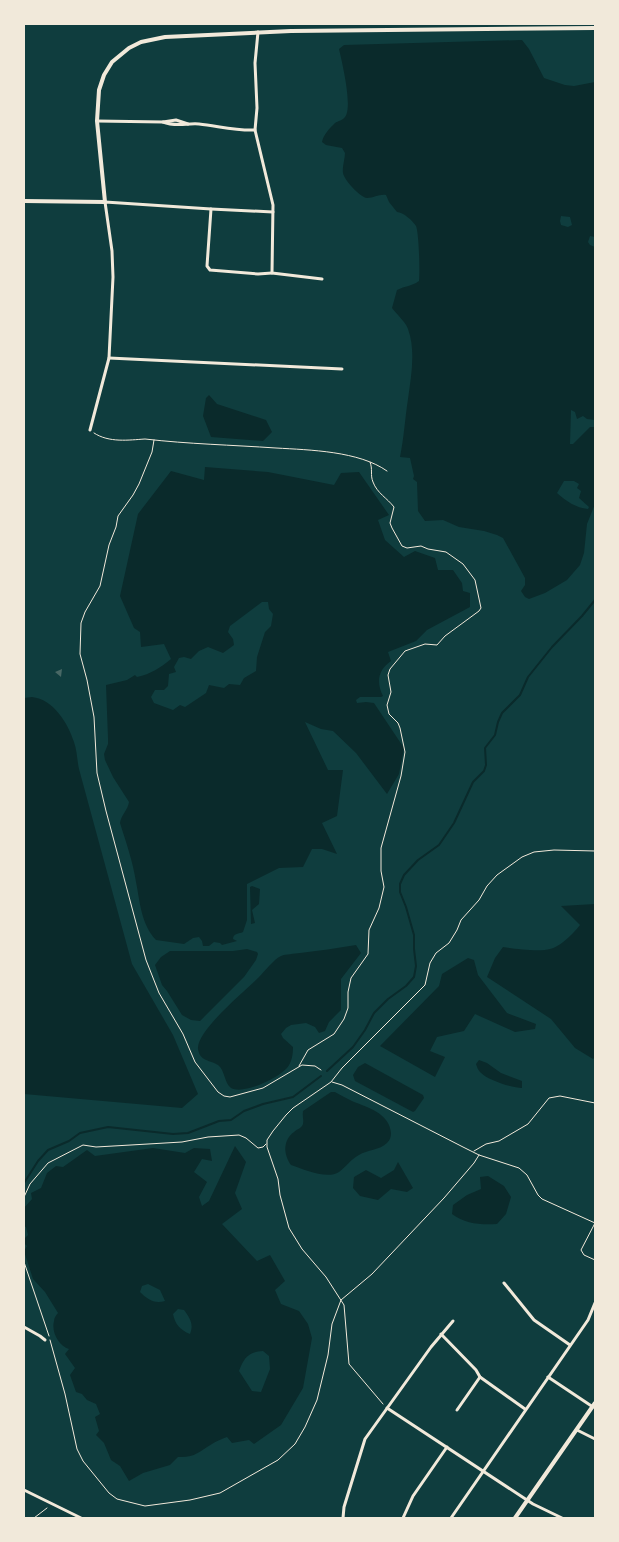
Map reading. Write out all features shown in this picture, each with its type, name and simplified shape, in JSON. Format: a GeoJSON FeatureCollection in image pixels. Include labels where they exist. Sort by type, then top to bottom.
{"type":"FeatureCollection","features":[{"type":"Feature","properties":{"kind":"street"},"geometry":{"type":"LineString","coordinates":[[90,430],[109,358],[113,276],[98,121],[98,99],[104,75],[112,62],[128,48],[149,40],[165,37],[258,32],[595,28]]}},
{"type":"Feature","properties":{"kind":"street"},"geometry":{"type":"LineString","coordinates":[[258,32],[255,63],[257,108],[255,130],[273,205],[272,273]]}},
{"type":"Feature","properties":{"kind":"street"},"geometry":{"type":"LineString","coordinates":[[98,121],[163,122],[175,125],[189,124],[229,127],[242,131],[255,130]]}},
{"type":"Feature","properties":{"kind":"street"},"geometry":{"type":"LineString","coordinates":[[24,201],[105,202],[211,210],[273,212]]}},
{"type":"Feature","properties":{"kind":"street"},"geometry":{"type":"LineString","coordinates":[[211,210],[207,266],[210,270],[258,274],[272,273],[322,279]]}},
{"type":"Feature","properties":{"kind":"street"},"geometry":{"type":"LineString","coordinates":[[109,358],[342,369]]}},
{"type":"Feature","properties":{"kind":"street"},"geometry":{"type":"LineString","coordinates":[[504,1283],[534,1320],[570,1345]]}},
{"type":"Feature","properties":{"kind":"street"},"geometry":{"type":"LineString","coordinates":[[451,1518],[588,1320],[595,1303]]}},
{"type":"Feature","properties":{"kind":"street"},"geometry":{"type":"LineString","coordinates":[[343,1518],[344,1507],[364,1443],[387,1408],[441,1334],[453,1321]]}},
{"type":"Feature","properties":{"kind":"street"},"geometry":{"type":"LineString","coordinates":[[24,1328],[45,1340]]}},
{"type":"Feature","properties":{"kind":"street"},"geometry":{"type":"LineString","coordinates":[[441,1334],[476,1370],[480,1377],[525,1409]]}},
{"type":"Feature","properties":{"kind":"street"},"geometry":{"type":"LineString","coordinates":[[457,1410],[480,1377]]}},
{"type":"Feature","properties":{"kind":"street"},"geometry":{"type":"LineString","coordinates":[[515,1518],[594,1405],[548,1378]]}},
{"type":"Feature","properties":{"kind":"street"},"geometry":{"type":"LineString","coordinates":[[387,1408],[527,1500],[562,1518]]}},
{"type":"Feature","properties":{"kind":"street"},"geometry":{"type":"LineString","coordinates":[[577,1430],[595,1439]]}},
{"type":"Feature","properties":{"kind":"street"},"geometry":{"type":"LineString","coordinates":[[403,1518],[412,1496],[447,1447]]}},
{"type":"Feature","properties":{"kind":"street"},"geometry":{"type":"LineString","coordinates":[[24,1490],[81,1518]]}},
{"type":"Feature","properties":{"kind":"path"},"geometry":{"type":"LineString","coordinates":[[90,430],[99,436],[109,439],[154,440],[302,450],[343,455],[370,462],[388,471]]}},
{"type":"Feature","properties":{"kind":"path"},"geometry":{"type":"LineString","coordinates":[[154,440],[152,452],[139,484],[118,516],[100,586],[80,625],[80,654],[88,680],[93,712],[96,764],[104,804],[148,968],[158,993],[183,1034],[193,1058],[218,1092],[230,1097],[263,1088],[298,1066],[305,1064],[321,1070]]}},
{"type":"Feature","properties":{"kind":"path"},"geometry":{"type":"LineString","coordinates":[[298,1066],[308,1050],[334,1034],[344,1019],[348,1008],[351,978],[368,954],[369,930],[379,908],[384,887],[381,871],[382,848],[401,776],[405,752],[400,728],[398,723],[389,714],[387,706],[391,692],[388,675],[390,669],[403,653],[420,646],[437,645],[481,608],[476,580],[463,564],[446,552],[421,546],[407,548],[402,546],[390,523],[394,507],[377,490],[373,483],[370,462]]}},
{"type":"Feature","properties":{"kind":"path"},"geometry":{"type":"LineString","coordinates":[[24,1197],[32,1181],[48,1163],[83,1145],[96,1147],[148,1144],[236,1135],[244,1137],[258,1148],[262,1147],[289,1112],[331,1082],[348,1061],[424,985],[430,963],[436,953],[449,943],[461,920],[479,900],[487,886],[497,875],[522,857],[534,852],[554,850],[595,851]]}},
{"type":"Feature","properties":{"kind":"path"},"geometry":{"type":"LineString","coordinates":[[331,1082],[342,1085],[474,1152],[518,1168],[527,1175],[542,1199],[595,1223],[581,1250],[584,1255],[595,1260]]}},
{"type":"Feature","properties":{"kind":"path"},"geometry":{"type":"LineString","coordinates":[[474,1152],[486,1144],[499,1141],[528,1124],[549,1098],[560,1096],[595,1103]]}},
{"type":"Feature","properties":{"kind":"path"},"geometry":{"type":"LineString","coordinates":[[266,1144],[278,1179],[282,1204],[289,1228],[298,1244],[326,1277],[341,1300],[345,1311],[349,1364],[387,1408]]}},
{"type":"Feature","properties":{"kind":"path"},"geometry":{"type":"LineString","coordinates":[[24,1262],[47,1328],[65,1394],[75,1445],[80,1457],[113,1496],[125,1502],[145,1506],[190,1500],[220,1493],[278,1460],[289,1451],[306,1427],[317,1400],[328,1355],[332,1324],[341,1300],[372,1274],[444,1198],[474,1163],[479,1154]]}},
{"type":"Feature","properties":{"kind":"path"},"geometry":{"type":"LineString","coordinates":[[34,1518],[49,1507]]}},
{"type":"Feature","properties":{"kind":"water"},"geometry":{"type":"Polygon","coordinates":[[[522,40],[529,49],[544,78],[574,86],[595,82],[595,237],[590,236],[588,242],[595,247],[595,420],[587,419],[583,416],[577,419],[575,412],[571,410],[570,444],[573,444],[590,427],[595,427],[595,504],[587,524],[584,553],[580,565],[567,580],[545,593],[529,599],[521,591],[525,585],[525,578],[503,538],[484,531],[459,527],[443,520],[425,521],[418,511],[417,482],[413,479],[410,458],[400,457],[411,373],[412,346],[407,326],[392,308],[397,290],[419,281],[417,230],[410,219],[397,212],[386,195],[367,198],[349,184],[343,173],[345,153],[342,148],[326,145],[322,142],[329,129],[344,118],[347,112],[346,84],[339,49],[344,45],[522,40]],[[561,216],[561,225],[568,227],[572,225],[570,217],[561,216]],[[564,481],[557,493],[571,504],[588,509],[589,507],[579,498],[581,491],[577,488],[579,484],[574,481],[564,481]]]}},
{"type":"Feature","properties":{"kind":"water"},"geometry":{"type":"Polygon","coordinates":[[[209,395],[217,404],[266,420],[272,432],[263,441],[211,437],[203,416],[206,398],[209,395]]]}},
{"type":"Feature","properties":{"kind":"water"},"geometry":{"type":"Polygon","coordinates":[[[205,467],[268,472],[334,485],[341,473],[359,472],[389,515],[378,520],[385,540],[404,557],[415,551],[435,558],[438,570],[453,570],[462,583],[463,591],[470,593],[470,607],[427,630],[416,641],[388,652],[391,661],[383,668],[379,681],[383,696],[360,697],[356,700],[357,703],[374,703],[404,748],[399,774],[387,794],[356,753],[333,731],[321,729],[305,722],[328,770],[343,770],[337,816],[322,823],[337,854],[322,849],[312,849],[303,867],[279,868],[247,884],[247,920],[243,932],[234,936],[233,939],[237,941],[222,945],[214,942],[209,946],[203,946],[199,937],[193,938],[184,944],[156,940],[147,927],[120,823],[129,802],[113,777],[104,754],[108,744],[106,685],[127,680],[135,675],[137,677],[147,674],[171,659],[164,644],[141,647],[140,632],[134,628],[120,596],[138,514],[171,471],[204,480],[205,467]],[[262,602],[230,626],[228,632],[233,639],[234,645],[223,653],[208,647],[199,651],[191,659],[179,658],[174,667],[176,672],[169,674],[168,686],[164,690],[155,690],[151,697],[154,703],[173,710],[180,705],[185,707],[206,693],[209,685],[224,688],[229,684],[240,685],[244,678],[256,671],[257,657],[265,632],[271,626],[273,614],[269,609],[268,602],[262,602]]]}},
{"type":"Feature","properties":{"kind":"water"},"geometry":{"type":"Polygon","coordinates":[[[32,697],[47,702],[59,713],[68,727],[76,748],[79,769],[132,964],[173,1035],[198,1094],[182,1108],[24,1094],[24,698],[32,697]]]}},
{"type":"Feature","properties":{"kind":"water"},"geometry":{"type":"Polygon","coordinates":[[[250,887],[260,889],[259,904],[252,910],[255,923],[251,924],[250,887]]]}},
{"type":"Feature","properties":{"kind":"water"},"geometry":{"type":"Polygon","coordinates":[[[595,904],[595,1057],[593,1059],[575,1048],[551,1019],[487,977],[495,958],[503,947],[546,950],[558,946],[571,936],[580,925],[561,906],[595,904]]]}},
{"type":"Feature","properties":{"kind":"water"},"geometry":{"type":"Polygon","coordinates":[[[356,945],[361,953],[341,979],[341,1010],[329,1022],[325,1031],[319,1033],[315,1027],[306,1023],[291,1025],[281,1034],[293,1047],[290,1063],[283,1072],[269,1081],[237,1090],[229,1086],[218,1065],[201,1056],[198,1049],[205,1032],[223,1011],[278,958],[288,954],[356,945]]]}},
{"type":"Feature","properties":{"kind":"water"},"geometry":{"type":"Polygon","coordinates":[[[247,949],[257,952],[256,960],[244,977],[200,1021],[191,1020],[182,1015],[162,985],[155,965],[161,957],[170,951],[233,951],[247,949]]]}},
{"type":"Feature","properties":{"kind":"water"},"geometry":{"type":"Polygon","coordinates":[[[468,958],[474,960],[478,975],[507,1013],[536,1024],[535,1029],[515,1032],[475,1014],[464,1031],[437,1037],[430,1051],[445,1057],[435,1077],[380,1046],[439,986],[442,974],[468,958]]]}},
{"type":"Feature","properties":{"kind":"water"},"geometry":{"type":"Polygon","coordinates":[[[479,1060],[501,1073],[522,1081],[522,1088],[500,1083],[483,1075],[476,1064],[479,1060]]]}},
{"type":"Feature","properties":{"kind":"water"},"geometry":{"type":"Polygon","coordinates":[[[365,1063],[423,1095],[424,1098],[415,1111],[413,1112],[355,1081],[353,1075],[358,1067],[365,1063]]]}},
{"type":"Feature","properties":{"kind":"water"},"geometry":{"type":"Polygon","coordinates":[[[331,1092],[335,1092],[370,1108],[382,1116],[390,1126],[390,1140],[381,1147],[362,1153],[342,1170],[334,1174],[315,1173],[291,1165],[288,1161],[285,1147],[290,1135],[302,1125],[303,1111],[331,1092]]]}},
{"type":"Feature","properties":{"kind":"water"},"geometry":{"type":"Polygon","coordinates":[[[235,1146],[246,1162],[235,1193],[242,1209],[222,1224],[257,1261],[270,1255],[285,1281],[275,1290],[281,1304],[299,1311],[308,1324],[312,1338],[303,1388],[281,1425],[254,1444],[249,1440],[232,1443],[227,1437],[196,1454],[189,1457],[178,1457],[170,1465],[143,1473],[129,1481],[120,1466],[111,1460],[104,1443],[96,1435],[99,1431],[95,1417],[100,1414],[96,1404],[76,1392],[70,1375],[75,1368],[65,1354],[69,1349],[59,1342],[54,1330],[54,1319],[58,1313],[45,1292],[33,1279],[24,1251],[27,1246],[24,1243],[24,1239],[28,1235],[24,1226],[24,1208],[32,1199],[31,1193],[41,1188],[47,1173],[56,1166],[63,1167],[87,1150],[95,1156],[153,1148],[185,1153],[194,1148],[210,1149],[212,1161],[202,1159],[194,1172],[207,1182],[199,1197],[202,1206],[209,1201],[235,1146]],[[148,1284],[142,1286],[140,1292],[151,1300],[157,1302],[165,1301],[160,1290],[148,1284]],[[178,1309],[173,1314],[178,1326],[190,1334],[191,1321],[184,1310],[178,1309]],[[263,1351],[247,1356],[239,1371],[252,1391],[261,1392],[270,1369],[269,1356],[263,1351]]]}},
{"type":"Feature","properties":{"kind":"water"},"geometry":{"type":"Polygon","coordinates":[[[398,1162],[413,1188],[407,1192],[391,1189],[378,1200],[360,1196],[353,1188],[354,1177],[366,1170],[381,1178],[394,1170],[398,1162]]]}},
{"type":"Feature","properties":{"kind":"water"},"geometry":{"type":"Polygon","coordinates":[[[488,1176],[504,1186],[511,1197],[506,1214],[497,1224],[473,1223],[462,1220],[452,1214],[453,1205],[467,1195],[481,1189],[480,1177],[488,1176]]]}},
{"type":"Feature","properties":{"kind":"building"},"geometry":{"type":"Polygon","coordinates":[[[62,669],[61,677],[55,672],[62,669]]]}},
{"type":"Feature","properties":{"kind":"waterway"},"geometry":{"type":"LineString","coordinates":[[327,1071],[353,1047],[374,1013],[414,977],[416,966],[414,935],[400,892],[400,884],[404,875],[418,860],[439,845],[454,823],[473,782],[484,771],[486,765],[485,748],[495,735],[502,713],[520,695],[528,677],[552,647],[595,600]]}},
{"type":"Feature","properties":{"kind":"waterway"},"geometry":{"type":"LineString","coordinates":[[24,1183],[38,1161],[48,1150],[69,1141],[80,1133],[108,1127],[173,1134],[188,1133],[219,1121],[231,1120],[244,1111],[263,1104],[293,1097],[321,1076]]}}]}
